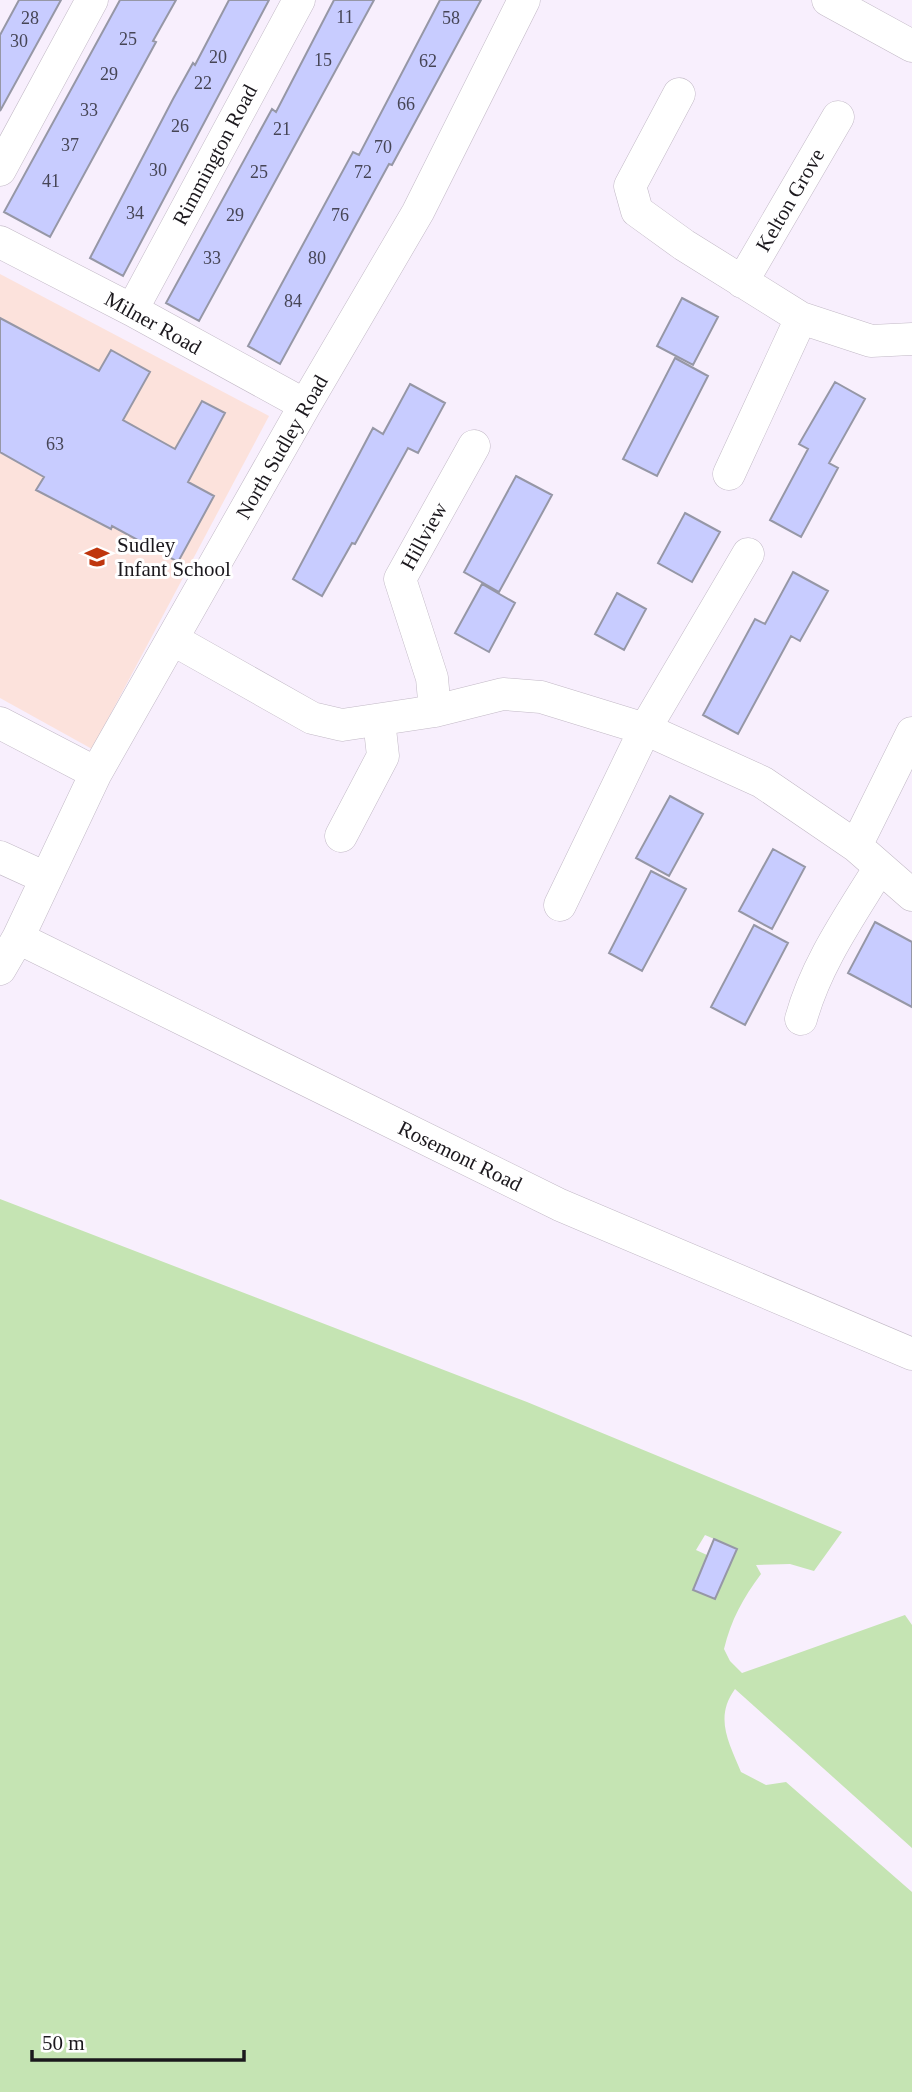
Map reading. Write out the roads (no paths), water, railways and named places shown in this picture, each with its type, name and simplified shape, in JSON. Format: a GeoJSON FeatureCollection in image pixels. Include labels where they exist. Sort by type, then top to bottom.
{"type":"FeatureCollection","features":[{"type":"Feature","properties":{"kind":"street"},"geometry":{"type":"LineString","coordinates":[[0,170],[92,0]]}},
{"type":"Feature","properties":{"kind":"street","name":"Rimmington Road"},"geometry":{"type":"LineString","coordinates":[[132,310],[299,0]]}},
{"type":"Feature","properties":{"kind":"street","name":"North Sudley Road"},"geometry":{"type":"LineString","coordinates":[[0,969],[18,938],[96,773],[430,190],[524,0]]}},
{"type":"Feature","properties":{"kind":"street"},"geometry":{"type":"LineString","coordinates":[[828,0],[912,46]]}},
{"type":"Feature","properties":{"kind":"street"},"geometry":{"type":"LineString","coordinates":[[679,94],[630,186],[637,211],[684,245],[802,318],[871,341],[912,339]]}},
{"type":"Feature","properties":{"kind":"street","name":"Kelton Grove"},"geometry":{"type":"LineString","coordinates":[[743,282],[838,117]]}},
{"type":"Feature","properties":{"kind":"street","name":"Milner Road"},"geometry":{"type":"LineString","coordinates":[[0,242],[132,310],[305,405]]}},
{"type":"Feature","properties":{"kind":"street"},"geometry":{"type":"LineString","coordinates":[[729,474],[802,318]]}},
{"type":"Feature","properties":{"kind":"street","name":"Hillview"},"geometry":{"type":"LineString","coordinates":[[435,711],[432,678],[400,579],[474,446]]}},
{"type":"Feature","properties":{"kind":"street"},"geometry":{"type":"LineString","coordinates":[[560,905],[645,729],[748,554]]}},
{"type":"Feature","properties":{"kind":"street"},"geometry":{"type":"LineString","coordinates":[[172,639],[312,718],[342,725],[435,711],[503,694],[541,697],[645,729],[762,782],[856,846],[912,895]]}},
{"type":"Feature","properties":{"kind":"street"},"geometry":{"type":"LineString","coordinates":[[341,836],[383,756],[379,720]]}},
{"type":"Feature","properties":{"kind":"street"},"geometry":{"type":"LineString","coordinates":[[0,723],[96,773]]}},
{"type":"Feature","properties":{"kind":"street"},"geometry":{"type":"LineString","coordinates":[[856,846],[912,733]]}},
{"type":"Feature","properties":{"kind":"street"},"geometry":{"type":"LineString","coordinates":[[0,857],[46,878]]}},
{"type":"Feature","properties":{"kind":"street"},"geometry":{"type":"LineString","coordinates":[[801,1019],[832,944],[880,867]]}},
{"type":"Feature","properties":{"kind":"street","name":"Rosemont Road"},"geometry":{"type":"LineString","coordinates":[[18,938],[560,1205],[912,1354]]}},
{"type":"Feature","properties":{"kind":"place","name":"Sudley Infant School"},"geometry":{"type":"Point","coordinates":[97,557]}}]}
